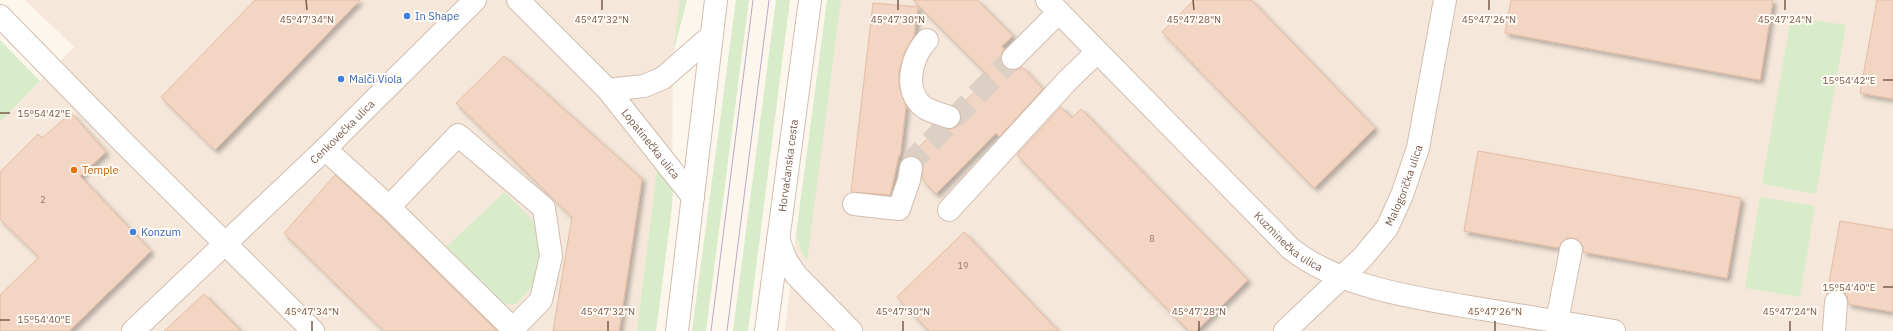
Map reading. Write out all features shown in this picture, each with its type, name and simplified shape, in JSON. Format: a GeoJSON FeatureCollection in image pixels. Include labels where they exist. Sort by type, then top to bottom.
{"type":"FeatureCollection","features":[{"type":"Feature","properties":{"kind":"street","name":"Cenkovečka ulica"},"geometry":{"type":"LineString","coordinates":[[133,331],[325,148],[475,0]]}},
{"type":"Feature","properties":{"kind":"street","name":"Lopatinečka ulica"},"geometry":{"type":"LineString","coordinates":[[518,0],[608,90],[693,197]]}},
{"type":"Feature","properties":{"kind":"street"},"geometry":{"type":"LineString","coordinates":[[677,331],[716,0]]}},
{"type":"Feature","properties":{"kind":"street","name":"Horvaćanska cesta"},"geometry":{"type":"LineString","coordinates":[[766,331],[810,0]]}},
{"type":"Feature","properties":{"kind":"street","name":"Malogorička ulica"},"geometry":{"type":"LineString","coordinates":[[1285,331],[1378,241],[1387,228],[1402,195],[1418,148],[1445,0]]}},
{"type":"Feature","properties":{"kind":"street"},"geometry":{"type":"LineString","coordinates":[[1014,58],[1053,6]]}},
{"type":"Feature","properties":{"kind":"street","name":"Kuzminečka ulica"},"geometry":{"type":"LineString","coordinates":[[1053,6],[1290,248],[1306,259],[1342,277],[1413,297],[1614,331]]}},
{"type":"Feature","properties":{"kind":"street"},"geometry":{"type":"LineString","coordinates":[[0,16],[224,244],[314,331]]}},
{"type":"Feature","properties":{"kind":"street"},"geometry":{"type":"LineString","coordinates":[[608,90],[644,86],[663,78],[711,36]]}},
{"type":"Feature","properties":{"kind":"street"},"geometry":{"type":"LineString","coordinates":[[927,40],[916,56],[911,84],[915,96],[924,107],[949,117]]}},
{"type":"Feature","properties":{"kind":"street"},"geometry":{"type":"LineString","coordinates":[[949,210],[1068,80],[1098,52]]}},
{"type":"Feature","properties":{"kind":"street"},"geometry":{"type":"LineString","coordinates":[[325,148],[389,207],[513,329],[541,300],[551,256],[544,208],[458,135],[389,207]]}},
{"type":"Feature","properties":{"kind":"street"},"geometry":{"type":"LineString","coordinates":[[854,204],[899,209],[909,180],[911,168]]}},
{"type":"Feature","properties":{"kind":"street"},"geometry":{"type":"LineString","coordinates":[[778,237],[786,260],[796,275],[851,331]]}},
{"type":"Feature","properties":{"kind":"street"},"geometry":{"type":"LineString","coordinates":[[1557,321],[1571,250]]}},
{"type":"Feature","properties":{"kind":"street"},"geometry":{"type":"LineString","coordinates":[[1834,331],[1836,302]]}},
{"type":"Feature","properties":{"kind":"shaded area"},"geometry":{"type":"Polygon","coordinates":[[[25,0],[687,0],[673,53],[672,207],[656,331],[0,331],[0,122],[74,47],[25,0]]]}},
{"type":"Feature","properties":{"kind":"shaded area"},"geometry":{"type":"Polygon","coordinates":[[[828,0],[1893,0],[1893,331],[785,331],[796,235],[828,0]]]}},
{"type":"Feature","properties":{"kind":"green space"},"geometry":{"type":"Polygon","coordinates":[[[680,0],[687,0],[673,53],[680,0]]]}},
{"type":"Feature","properties":{"kind":"green space"},"geometry":{"type":"Polygon","coordinates":[[[736,0],[749,0],[706,331],[692,331],[736,0]]]}},
{"type":"Feature","properties":{"kind":"green space"},"geometry":{"type":"Polygon","coordinates":[[[776,0],[790,0],[748,331],[733,331],[776,0]]]}},
{"type":"Feature","properties":{"kind":"green space"},"geometry":{"type":"Polygon","coordinates":[[[827,0],[841,0],[807,262],[801,251],[796,235],[827,0]]]}},
{"type":"Feature","properties":{"kind":"green space"},"geometry":{"type":"Polygon","coordinates":[[[1791,17],[1846,25],[1816,194],[1762,184],[1791,17]]]}},
{"type":"Feature","properties":{"kind":"green space"},"geometry":{"type":"Polygon","coordinates":[[[0,40],[40,81],[0,122],[0,40]]]}},
{"type":"Feature","properties":{"kind":"green space"},"geometry":{"type":"Polygon","coordinates":[[[658,162],[673,190],[672,207],[656,331],[637,331],[658,162]]]}},
{"type":"Feature","properties":{"kind":"green space"},"geometry":{"type":"Polygon","coordinates":[[[505,192],[543,231],[541,270],[531,288],[517,304],[502,305],[446,247],[505,192]]]}},
{"type":"Feature","properties":{"kind":"green space"},"geometry":{"type":"Polygon","coordinates":[[[1760,197],[1815,206],[1800,297],[1745,288],[1760,197]]]}},
{"type":"Feature","properties":{"kind":"building"},"geometry":{"type":"Polygon","coordinates":[[[255,0],[360,0],[215,150],[161,97],[255,0]]]}},
{"type":"Feature","properties":{"kind":"building"},"geometry":{"type":"Polygon","coordinates":[[[913,0],[977,0],[1013,36],[1002,46],[1004,49],[1001,55],[1001,61],[1004,67],[1010,70],[1017,70],[1022,67],[1043,89],[999,137],[996,133],[936,194],[922,179],[923,163],[919,158],[910,156],[939,127],[951,129],[957,126],[961,122],[961,115],[958,108],[990,77],[913,0]]]}},
{"type":"Feature","properties":{"kind":"building"},"geometry":{"type":"Polygon","coordinates":[[[1194,0],[1251,0],[1375,128],[1314,188],[1162,32],[1194,0]]]}},
{"type":"Feature","properties":{"kind":"building"},"geometry":{"type":"Polygon","coordinates":[[[1511,0],[1773,0],[1760,80],[1505,33],[1511,0]]]}},
{"type":"Feature","properties":{"kind":"building"},"geometry":{"type":"Polygon","coordinates":[[[1877,0],[1893,0],[1893,99],[1860,93],[1877,0]]]}},
{"type":"Feature","properties":{"kind":"building"},"geometry":{"type":"Polygon","coordinates":[[[873,3],[918,7],[914,36],[905,51],[899,72],[899,87],[906,106],[900,157],[899,155],[890,195],[851,192],[873,3]]]}},
{"type":"Feature","properties":{"kind":"building"},"geometry":{"type":"Polygon","coordinates":[[[504,56],[642,179],[619,331],[553,331],[572,217],[456,103],[504,56]]]}},
{"type":"Feature","properties":{"kind":"building"},"geometry":{"type":"Polygon","coordinates":[[[1061,107],[1072,118],[1081,109],[1248,280],[1196,331],[1189,331],[1017,155],[1061,107]]]}},
{"type":"Feature","properties":{"kind":"building"},"geometry":{"type":"Polygon","coordinates":[[[71,113],[106,152],[80,176],[151,251],[69,331],[0,331],[0,295],[39,257],[0,219],[0,172],[38,134],[42,138],[71,113]]]}},
{"type":"Feature","properties":{"kind":"building"},"geometry":{"type":"Polygon","coordinates":[[[1478,151],[1741,198],[1727,278],[1583,252],[1583,246],[1579,241],[1573,238],[1567,238],[1562,242],[1559,248],[1464,231],[1478,151]]]}},
{"type":"Feature","properties":{"kind":"building"},"geometry":{"type":"Polygon","coordinates":[[[335,175],[380,216],[497,331],[384,331],[284,233],[335,175]]]}},
{"type":"Feature","properties":{"kind":"building"},"geometry":{"type":"Polygon","coordinates":[[[1840,221],[1893,230],[1893,312],[1848,304],[1847,296],[1843,292],[1837,290],[1831,291],[1827,294],[1840,221]]]}},
{"type":"Feature","properties":{"kind":"building"},"geometry":{"type":"Polygon","coordinates":[[[964,232],[1058,331],[929,331],[897,297],[964,232]]]}},
{"type":"Feature","properties":{"kind":"building"},"geometry":{"type":"Polygon","coordinates":[[[204,294],[241,331],[164,331],[204,294]]]}},
{"type":"Feature","properties":{"kind":"tunnel"},"geometry":{"type":"LineString","coordinates":[[911,168],[914,159],[1013,58]]}},
{"type":"Feature","properties":{"kind":"tram line"},"geometry":{"type":"LineString","coordinates":[[711,331],[753,0]]}},
{"type":"Feature","properties":{"kind":"tram line"},"geometry":{"type":"LineString","coordinates":[[727,331],[769,0]]}},
{"type":"Feature","properties":{"kind":"place","name":"In Shape"},"geometry":{"type":"Point","coordinates":[407,16]}},
{"type":"Feature","properties":{"kind":"place","name":"Malči Viola"},"geometry":{"type":"Point","coordinates":[341,79]}},
{"type":"Feature","properties":{"kind":"place","name":"Temple"},"geometry":{"type":"Point","coordinates":[74,170]}},
{"type":"Feature","properties":{"kind":"place","name":"Konzum"},"geometry":{"type":"Point","coordinates":[133,232]}}]}
